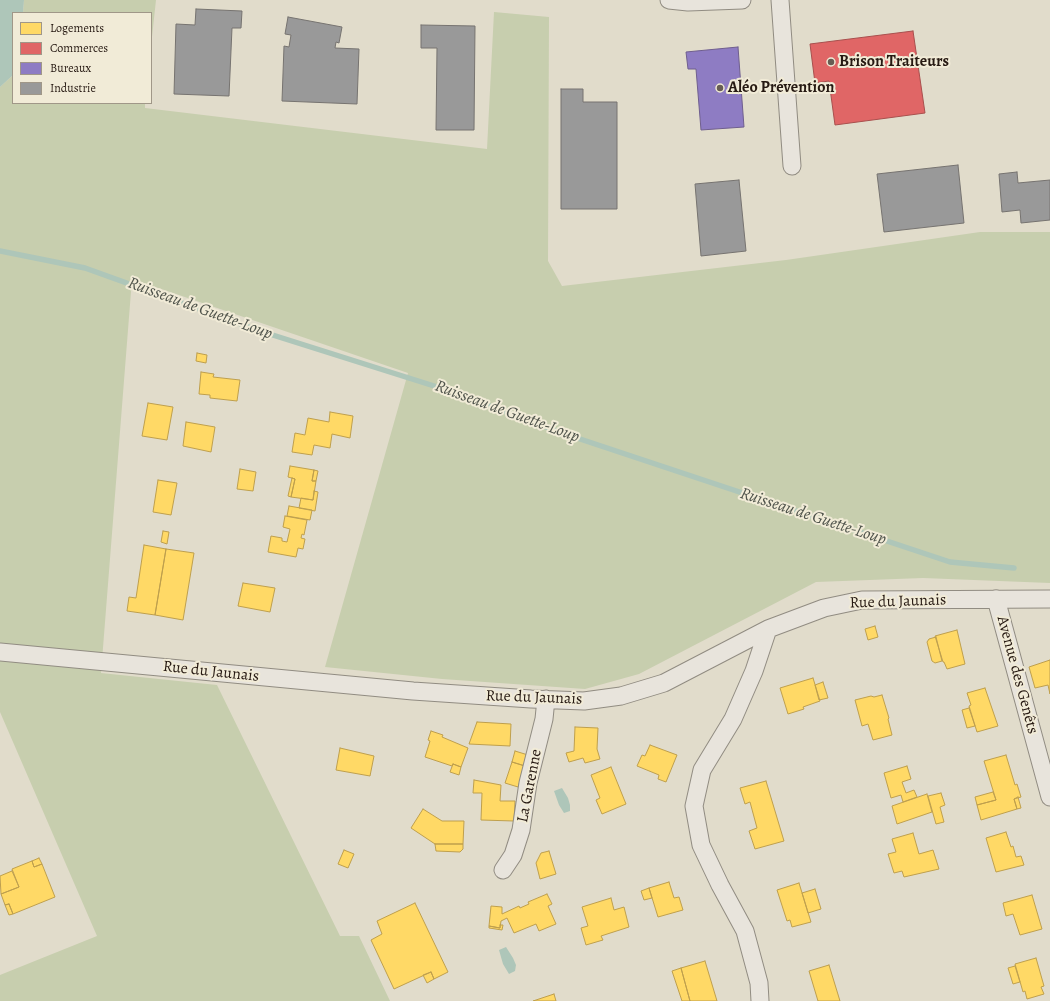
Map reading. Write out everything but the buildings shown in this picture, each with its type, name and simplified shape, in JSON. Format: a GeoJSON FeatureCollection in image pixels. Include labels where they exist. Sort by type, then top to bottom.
{"type":"FeatureCollection","features":[{"type":"Feature","properties":{"kind":"street"},"geometry":{"type":"LineString","coordinates":[[668,0],[688,2],[742,0]]}},
{"type":"Feature","properties":{"kind":"street"},"geometry":{"type":"LineString","coordinates":[[780,0],[792,166]]}},
{"type":"Feature","properties":{"kind":"street","name":"Avenue des Genêts"},"geometry":{"type":"LineString","coordinates":[[996,599],[1050,797]]}},
{"type":"Feature","properties":{"kind":"street","name":"Rue du Jaunais"},"geometry":{"type":"LineString","coordinates":[[0,652],[413,691],[584,700],[621,696],[664,683],[768,629],[824,608],[862,600],[1050,599]]}},
{"type":"Feature","properties":{"kind":"street"},"geometry":{"type":"LineString","coordinates":[[760,1001],[759,983],[745,931],[720,885],[701,845],[694,806],[702,770],[734,719],[754,671],[768,629]]}},
{"type":"Feature","properties":{"kind":"street","name":"La Garenne"},"geometry":{"type":"LineString","coordinates":[[503,870],[513,855],[521,830],[528,783],[544,719],[546,699]]}},
{"type":"Feature","properties":{"kind":"shaded area"},"geometry":{"type":"Polygon","coordinates":[[[0,0],[24,0],[23,12],[12,12],[12,76],[0,87],[0,0]]]}},
{"type":"Feature","properties":{"kind":"shaded area"},"geometry":{"type":"Polygon","coordinates":[[[24,0],[156,0],[152,37],[152,12],[23,12],[24,0]]]}},
{"type":"Feature","properties":{"kind":"shaded area"},"geometry":{"type":"Polygon","coordinates":[[[494,12],[549,17],[548,261],[562,286],[786,260],[980,232],[1050,232],[1050,583],[923,578],[816,582],[639,674],[585,689],[442,679],[325,667],[408,373],[132,279],[101,673],[217,685],[340,936],[359,936],[390,1001],[0,1001],[0,975],[97,936],[0,712],[0,87],[12,76],[12,104],[145,104],[145,108],[487,149],[494,12]]]}},
{"type":"Feature","properties":{"kind":"shaded area"},"geometry":{"type":"Polygon","coordinates":[[[562,788],[570,805],[570,811],[564,813],[559,805],[554,791],[562,788]]]}},
{"type":"Feature","properties":{"kind":"shaded area"},"geometry":{"type":"Polygon","coordinates":[[[506,947],[516,965],[515,971],[509,974],[503,964],[499,950],[506,947]]]}},
{"type":"Feature","properties":{"kind":"waterway","name":"Ruisseau de Guette-Loup"},"geometry":{"type":"LineString","coordinates":[[0,251],[85,268],[260,331],[450,391],[562,433],[950,562],[1014,568]]}},
{"type":"Feature","properties":{"kind":"place","name":"Brison Traiteurs"},"geometry":{"type":"Point","coordinates":[831,62]}},
{"type":"Feature","properties":{"kind":"place","name":"Aléo Prévention"},"geometry":{"type":"Point","coordinates":[720,88]}}]}
